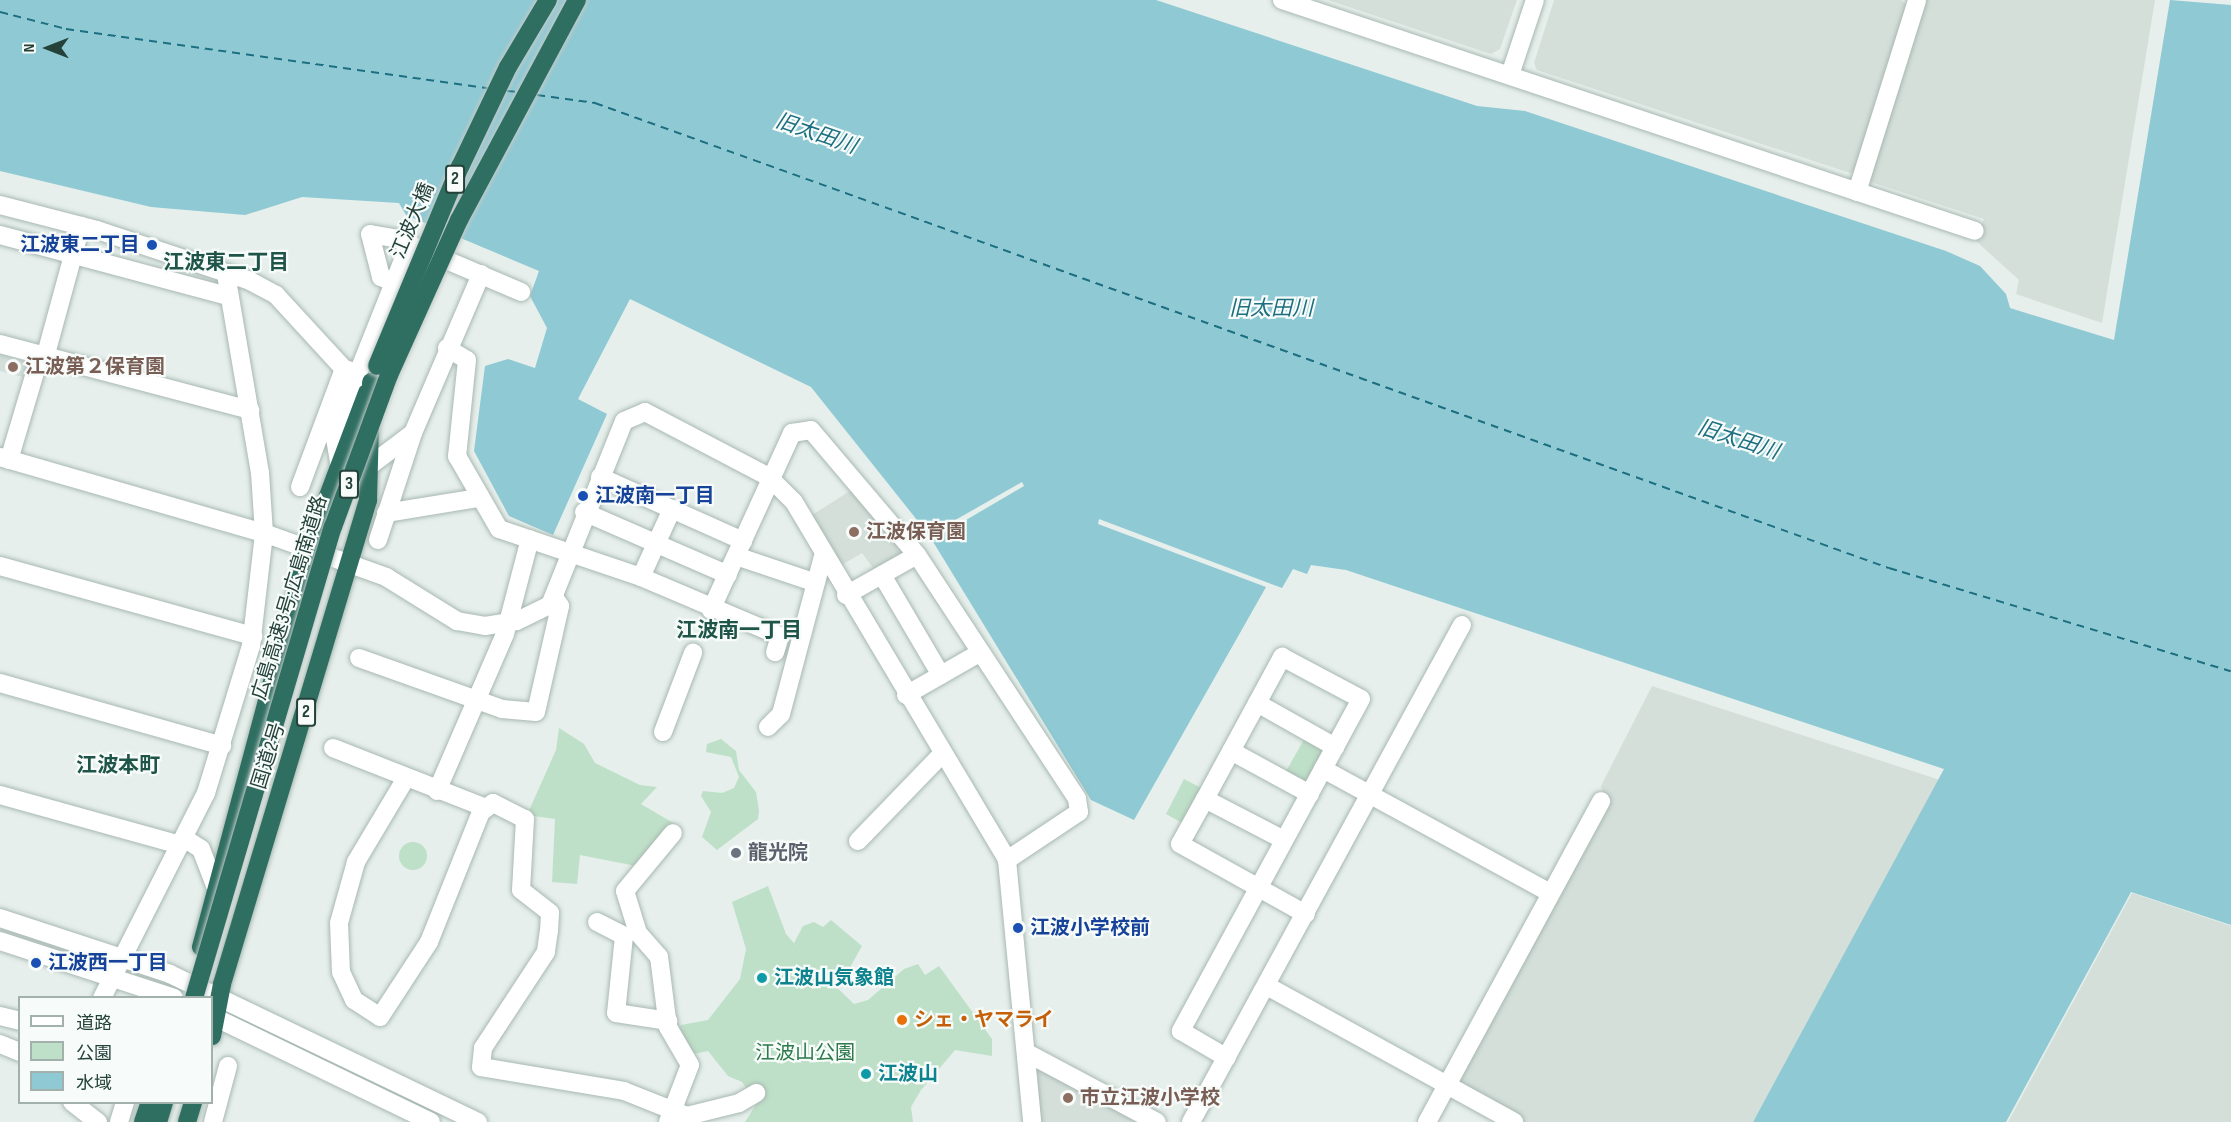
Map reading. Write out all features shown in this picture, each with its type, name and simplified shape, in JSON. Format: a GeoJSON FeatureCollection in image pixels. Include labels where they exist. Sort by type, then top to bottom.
{"type":"FeatureCollection","features":[{"type":"Feature","properties":{"kind":"highway","name":"江波大橋"},"geometry":{"type":"LineString","coordinates":[[362,373],[508,67],[548,0]]}},
{"type":"Feature","properties":{"kind":"highway","name":"広島高速3号;広島南道路"},"geometry":{"type":"LineString","coordinates":[[191,993],[333,527],[389,375],[459,219],[577,0]]}},
{"type":"Feature","properties":{"kind":"highway","name":"国道2号"},"geometry":{"type":"LineString","coordinates":[[213,1017],[368,500],[372,464],[362,373]]}},
{"type":"Feature","properties":{"kind":"highway","name":"国道2号"},"geometry":{"type":"LineString","coordinates":[[191,993],[216,888],[308,549],[340,467],[362,373]]}},
{"type":"Feature","properties":{"kind":"highway"},"geometry":{"type":"LineString","coordinates":[[146,1117],[162,1104]]}},
{"type":"Feature","properties":{"kind":"highway"},"geometry":{"type":"LineString","coordinates":[[188,1122],[192,1104]]}},
{"type":"Feature","properties":{"kind":"street"},"geometry":{"type":"LineString","coordinates":[[1282,0],[1975,231]]}},
{"type":"Feature","properties":{"kind":"street"},"geometry":{"type":"LineString","coordinates":[[1510,75],[1535,0]]}},
{"type":"Feature","properties":{"kind":"street"},"geometry":{"type":"LineString","coordinates":[[1857,192],[1917,0]]}},
{"type":"Feature","properties":{"kind":"street"},"geometry":{"type":"LineString","coordinates":[[0,205],[81,226],[226,274],[276,295],[362,373]]}},
{"type":"Feature","properties":{"kind":"street"},"geometry":{"type":"LineString","coordinates":[[81,226],[43,355],[5,458],[264,533],[348,566],[386,578],[468,625],[509,623],[550,605],[568,550],[624,421],[645,412],[769,477],[794,502],[846,595],[1007,860],[1032,1122]]}},
{"type":"Feature","properties":{"kind":"street"},"geometry":{"type":"LineString","coordinates":[[394,282],[381,277],[370,234],[409,245],[521,292]]}},
{"type":"Feature","properties":{"kind":"street"},"geometry":{"type":"LineString","coordinates":[[0,235],[228,296]]}},
{"type":"Feature","properties":{"kind":"street"},"geometry":{"type":"LineString","coordinates":[[300,487],[362,373],[409,245]]}},
{"type":"Feature","properties":{"kind":"street"},"geometry":{"type":"LineString","coordinates":[[103,996],[182,842],[222,746],[245,675],[253,636],[264,533],[250,410],[228,296],[226,274]]}},
{"type":"Feature","properties":{"kind":"street"},"geometry":{"type":"LineString","coordinates":[[378,540],[413,433],[447,348],[481,274]]}},
{"type":"Feature","properties":{"kind":"street"},"geometry":{"type":"LineString","coordinates":[[0,344],[250,410]]}},
{"type":"Feature","properties":{"kind":"street"},"geometry":{"type":"LineString","coordinates":[[447,348],[467,360],[457,456],[479,498],[499,529],[568,550],[641,577],[711,610],[780,636],[775,652]]}},
{"type":"Feature","properties":{"kind":"street"},"geometry":{"type":"LineString","coordinates":[[711,610],[769,477],[792,432],[811,430],[917,555],[1077,800],[1079,812],[1007,860]]}},
{"type":"Feature","properties":{"kind":"street"},"geometry":{"type":"LineString","coordinates":[[372,464],[413,433]]}},
{"type":"Feature","properties":{"kind":"street"},"geometry":{"type":"LineString","coordinates":[[600,477],[672,509],[739,548],[816,583]]}},
{"type":"Feature","properties":{"kind":"street"},"geometry":{"type":"LineString","coordinates":[[386,513],[479,498]]}},
{"type":"Feature","properties":{"kind":"street"},"geometry":{"type":"LineString","coordinates":[[641,577],[672,509]]}},
{"type":"Feature","properties":{"kind":"street"},"geometry":{"type":"LineString","coordinates":[[584,512],[728,575]]}},
{"type":"Feature","properties":{"kind":"street"},"geometry":{"type":"LineString","coordinates":[[437,791],[479,701],[509,623],[530,539]]}},
{"type":"Feature","properties":{"kind":"street"},"geometry":{"type":"LineString","coordinates":[[846,595],[917,555]]}},
{"type":"Feature","properties":{"kind":"street"},"geometry":{"type":"LineString","coordinates":[[768,727],[781,714],[823,556]]}},
{"type":"Feature","properties":{"kind":"street"},"geometry":{"type":"LineString","coordinates":[[0,566],[253,636]]}},
{"type":"Feature","properties":{"kind":"street"},"geometry":{"type":"LineString","coordinates":[[882,575],[942,675]]}},
{"type":"Feature","properties":{"kind":"street"},"geometry":{"type":"LineString","coordinates":[[359,658],[479,701],[536,712],[560,606],[554,597]]}},
{"type":"Feature","properties":{"kind":"street"},"geometry":{"type":"LineString","coordinates":[[1191,1122],[1462,625]]}},
{"type":"Feature","properties":{"kind":"street"},"geometry":{"type":"LineString","coordinates":[[906,695],[981,652]]}},
{"type":"Feature","properties":{"kind":"street"},"geometry":{"type":"LineString","coordinates":[[663,732],[693,653]]}},
{"type":"Feature","properties":{"kind":"street"},"geometry":{"type":"LineString","coordinates":[[1227,1058],[1180,1031],[1259,888],[1361,699],[1282,657],[1180,844],[1259,888],[1306,914]]}},
{"type":"Feature","properties":{"kind":"street"},"geometry":{"type":"LineString","coordinates":[[245,675],[257,678],[276,668]]}},
{"type":"Feature","properties":{"kind":"street"},"geometry":{"type":"LineString","coordinates":[[0,682],[222,746]]}},
{"type":"Feature","properties":{"kind":"street"},"geometry":{"type":"LineString","coordinates":[[1257,703],[1335,747]]}},
{"type":"Feature","properties":{"kind":"street"},"geometry":{"type":"LineString","coordinates":[[333,748],[437,791],[486,808]]}},
{"type":"Feature","properties":{"kind":"street"},"geometry":{"type":"LineString","coordinates":[[1231,751],[1310,794]]}},
{"type":"Feature","properties":{"kind":"street"},"geometry":{"type":"LineString","coordinates":[[858,842],[942,753]]}},
{"type":"Feature","properties":{"kind":"street"},"geometry":{"type":"LineString","coordinates":[[1323,769],[1550,892]]}},
{"type":"Feature","properties":{"kind":"street"},"geometry":{"type":"LineString","coordinates":[[406,778],[357,861],[336,944],[354,1000],[380,1017],[429,942],[486,808],[493,803],[525,819],[521,890],[550,913],[546,952],[483,1048],[481,1067],[624,1091],[671,1118],[711,1111],[756,1093]]}},
{"type":"Feature","properties":{"kind":"street"},"geometry":{"type":"LineString","coordinates":[[0,795],[182,842],[201,849],[216,888]]}},
{"type":"Feature","properties":{"kind":"street"},"geometry":{"type":"LineString","coordinates":[[1205,799],[1284,840]]}},
{"type":"Feature","properties":{"kind":"street"},"geometry":{"type":"LineString","coordinates":[[1428,1122],[1601,801]]}},
{"type":"Feature","properties":{"kind":"street"},"geometry":{"type":"LineString","coordinates":[[671,1118],[690,1065],[668,1021],[659,957],[638,933],[625,891],[673,833]]}},
{"type":"Feature","properties":{"kind":"street"},"geometry":{"type":"LineString","coordinates":[[0,918],[125,956],[191,993],[212,996]]}},
{"type":"Feature","properties":{"kind":"street"},"geometry":{"type":"LineString","coordinates":[[597,922],[624,936],[616,1013],[668,1021]]}},
{"type":"Feature","properties":{"kind":"street"},"geometry":{"type":"LineString","coordinates":[[0,941],[114,975],[169,996]]}},
{"type":"Feature","properties":{"kind":"street"},"geometry":{"type":"LineString","coordinates":[[1267,986],[1514,1122]]}},
{"type":"Feature","properties":{"kind":"street"},"geometry":{"type":"LineString","coordinates":[[213,996],[478,1122]]}},
{"type":"Feature","properties":{"kind":"street"},"geometry":{"type":"LineString","coordinates":[[0,1016],[18,1020]]}},
{"type":"Feature","properties":{"kind":"street"},"geometry":{"type":"LineString","coordinates":[[213,1017],[431,1122]]}},
{"type":"Feature","properties":{"kind":"street"},"geometry":{"type":"LineString","coordinates":[[0,1044],[18,1051]]}},
{"type":"Feature","properties":{"kind":"street"},"geometry":{"type":"LineString","coordinates":[[1027,1053],[1157,1122]]}},
{"type":"Feature","properties":{"kind":"street"},"geometry":{"type":"LineString","coordinates":[[213,1122],[228,1066]]}},
{"type":"Feature","properties":{"kind":"street"},"geometry":{"type":"LineString","coordinates":[[75,1104],[98,1122]]}},
{"type":"Feature","properties":{"kind":"street"},"geometry":{"type":"LineString","coordinates":[[119,1122],[124,1104]]}},
{"type":"Feature","properties":{"kind":"shaded area"},"geometry":{"type":"Polygon","coordinates":[[[1328,0],[1517,0],[1500,49],[1491,54],[1328,0]]]}},
{"type":"Feature","properties":{"kind":"shaded area"},"geometry":{"type":"Polygon","coordinates":[[[1554,0],[1901,0],[1909,7],[1856,170],[1850,173],[1537,70],[1534,63],[1554,0]]]}},
{"type":"Feature","properties":{"kind":"shaded area"},"geometry":{"type":"Polygon","coordinates":[[[1926,0],[2155,0],[2102,323],[2016,294],[2019,280],[1975,240],[1984,219],[1871,182],[1868,176],[1926,0]]]}},
{"type":"Feature","properties":{"kind":"shaded area","name":"江波第２保育園"},"geometry":{"type":"Polygon","coordinates":[[[0,355],[27,362],[23,377],[0,371],[0,355]]]}},
{"type":"Feature","properties":{"kind":"shaded area","name":"江波保育園"},"geometry":{"type":"Polygon","coordinates":[[[853,489],[904,548],[904,557],[876,572],[862,553],[837,568],[809,517],[853,489]]]}},
{"type":"Feature","properties":{"kind":"shaded area"},"geometry":{"type":"Polygon","coordinates":[[[1652,686],[1940,780],[1753,1122],[1521,1122],[1454,1082],[1606,801],[1601,786],[1652,686]]]}},
{"type":"Feature","properties":{"kind":"shaded area"},"geometry":{"type":"Polygon","coordinates":[[[2132,893],[2231,926],[2231,1122],[2008,1122],[2132,893]]]}},
{"type":"Feature","properties":{"kind":"shaded area","name":"市立江波小学校"},"geometry":{"type":"Polygon","coordinates":[[[1041,1064],[1145,1122],[1036,1122],[1033,1073],[1041,1064]]]}},
{"type":"Feature","properties":{"kind":"green space"},"geometry":{"type":"Polygon","coordinates":[[[559,728],[584,744],[595,763],[640,785],[657,787],[641,804],[675,824],[653,858],[636,866],[580,855],[577,884],[552,882],[555,819],[527,815],[556,750],[559,728]]]}},
{"type":"Feature","properties":{"kind":"green space"},"geometry":{"type":"Polygon","coordinates":[[[1306,736],[1322,746],[1325,755],[1312,779],[1301,782],[1285,773],[1306,736]]]}},
{"type":"Feature","properties":{"kind":"green space"},"geometry":{"type":"Polygon","coordinates":[[[721,739],[736,751],[739,770],[756,792],[759,811],[758,819],[717,850],[702,837],[711,812],[701,796],[703,791],[722,793],[734,788],[739,777],[731,757],[706,752],[707,744],[721,739]]]}},
{"type":"Feature","properties":{"kind":"green space"},"geometry":{"type":"Polygon","coordinates":[[[1184,779],[1203,789],[1184,824],[1166,814],[1184,779]]]}},
{"type":"Feature","properties":{"kind":"green space"},"geometry":{"type":"Polygon","coordinates":[[[413,842],[423,846],[427,856],[423,866],[413,870],[403,866],[399,856],[403,846],[413,842]]]}},
{"type":"Feature","properties":{"kind":"green space","name":"江波山公園"},"geometry":{"type":"Polygon","coordinates":[[[768,886],[786,934],[811,963],[794,943],[803,926],[814,922],[823,927],[831,920],[862,946],[843,980],[828,979],[854,1004],[868,1000],[904,969],[918,964],[925,975],[939,966],[992,1039],[992,1056],[955,1050],[921,1090],[911,1107],[913,1122],[745,1122],[757,1103],[742,1082],[728,1076],[708,1051],[689,1055],[676,1031],[681,1025],[708,1020],[740,979],[746,949],[732,902],[768,886]]]}},
{"type":"Feature","properties":{"kind":"water","name":"旧太田川"},"geometry":{"type":"Polygon","coordinates":[[[0,0],[1156,0],[1477,106],[1525,111],[1946,251],[1980,266],[2006,294],[2010,308],[2114,340],[2170,0],[2231,5],[2231,925],[2131,892],[2006,1122],[1753,1122],[1944,769],[1346,570],[1311,565],[1307,574],[1293,569],[1282,588],[1099,519],[1098,524],[1266,587],[1134,820],[1091,800],[932,540],[1024,486],[1022,482],[929,535],[811,387],[630,299],[578,399],[607,414],[553,535],[509,516],[474,451],[485,366],[508,359],[535,368],[547,328],[530,296],[539,271],[406,215],[399,203],[302,197],[245,215],[151,207],[0,171],[0,0]]]}},
{"type":"Feature","properties":{"kind":"ferry route"},"geometry":{"type":"LineString","coordinates":[[0,12],[66,29],[488,88]]}},
{"type":"Feature","properties":{"kind":"ferry route"},"geometry":{"type":"LineString","coordinates":[[507,91],[518,92]]}},
{"type":"Feature","properties":{"kind":"ferry route"},"geometry":{"type":"LineString","coordinates":[[537,95],[595,103],[1889,568],[2231,671]]}},
{"type":"Feature","properties":{"kind":"place","name":"江波東二丁目"},"geometry":{"type":"Point","coordinates":[152,245]}},
{"type":"Feature","properties":{"kind":"place","name":"江波第２保育園"},"geometry":{"type":"Point","coordinates":[13,367]}},
{"type":"Feature","properties":{"kind":"place","name":"江波南一丁目"},"geometry":{"type":"Point","coordinates":[583,496]}},
{"type":"Feature","properties":{"kind":"place","name":"江波保育園"},"geometry":{"type":"Point","coordinates":[854,532]}},
{"type":"Feature","properties":{"kind":"place","name":"龍光院"},"geometry":{"type":"Point","coordinates":[736,853]}},
{"type":"Feature","properties":{"kind":"place","name":"江波小学校前"},"geometry":{"type":"Point","coordinates":[1018,928]}},
{"type":"Feature","properties":{"kind":"place","name":"江波西一丁目"},"geometry":{"type":"Point","coordinates":[36,963]}},
{"type":"Feature","properties":{"kind":"place","name":"江波山気象館"},"geometry":{"type":"Point","coordinates":[762,978]}},
{"type":"Feature","properties":{"kind":"place","name":"シェ・ヤマライ"},"geometry":{"type":"Point","coordinates":[902,1020]}},
{"type":"Feature","properties":{"kind":"place","name":"江波山"},"geometry":{"type":"Point","coordinates":[866,1074]}},
{"type":"Feature","properties":{"kind":"place","name":"市立江波小学校"},"geometry":{"type":"Point","coordinates":[1068,1098]}},
{"type":"Feature","properties":{"kind":"district","name":"江波東二丁目"},"geometry":{"type":"Point","coordinates":[226,263]}},
{"type":"Feature","properties":{"kind":"district","name":"江波南一丁目"},"geometry":{"type":"Point","coordinates":[739,631]}},
{"type":"Feature","properties":{"kind":"district","name":"江波本町"},"geometry":{"type":"Point","coordinates":[118,766]}}]}
